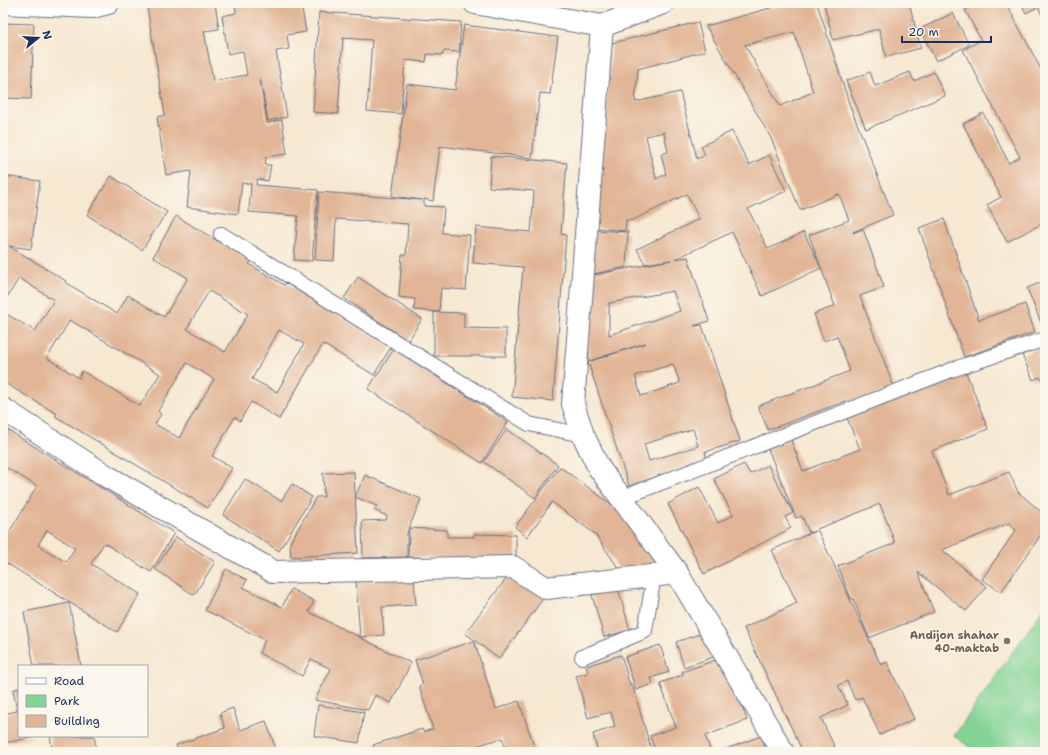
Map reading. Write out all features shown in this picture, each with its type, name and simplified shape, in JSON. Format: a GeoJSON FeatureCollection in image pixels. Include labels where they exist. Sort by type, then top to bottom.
{"type":"FeatureCollection","features":[{"type":"Feature","properties":{"kind":"street"},"geometry":{"type":"LineString","coordinates":[[3,3],[92,7],[108,3]]}},
{"type":"Feature","properties":{"kind":"street"},"geometry":{"type":"LineString","coordinates":[[475,3],[602,26],[664,3]]}},
{"type":"Feature","properties":{"kind":"street"},"geometry":{"type":"LineString","coordinates":[[602,26],[573,404],[583,435],[599,468],[677,573],[783,752]]}},
{"type":"Feature","properties":{"kind":"street"},"geometry":{"type":"LineString","coordinates":[[3,409],[108,477],[274,572],[513,567],[546,588],[677,573]]}},
{"type":"Feature","properties":{"kind":"lane"},"geometry":{"type":"LineString","coordinates":[[221,234],[530,424],[583,435]]}},
{"type":"Feature","properties":{"kind":"lane"},"geometry":{"type":"LineString","coordinates":[[622,498],[954,369],[1045,339]]}},
{"type":"Feature","properties":{"kind":"lane"},"geometry":{"type":"LineString","coordinates":[[582,657],[645,631],[654,575]]}},
{"type":"Feature","properties":{"kind":"green space"},"geometry":{"type":"Polygon","coordinates":[[[1045,606],[1045,752],[977,752],[954,736],[1045,606]]]}},
{"type":"Feature","properties":{"kind":"building"},"geometry":{"type":"Polygon","coordinates":[[[171,3],[215,3],[219,29],[204,31],[213,81],[247,75],[243,51],[228,54],[222,16],[236,13],[235,3],[301,3],[306,32],[287,35],[289,49],[276,51],[287,117],[268,121],[260,78],[267,123],[282,120],[287,154],[266,157],[265,165],[271,165],[268,181],[257,179],[256,185],[318,190],[312,261],[294,260],[298,216],[249,212],[251,184],[242,183],[238,214],[187,207],[191,171],[166,175],[157,117],[165,115],[147,7],[171,3]]]}},
{"type":"Feature","properties":{"kind":"building"},"geometry":{"type":"Polygon","coordinates":[[[574,3],[612,3],[603,7],[574,3]]]}},
{"type":"Feature","properties":{"kind":"building"},"geometry":{"type":"Polygon","coordinates":[[[788,3],[817,3],[850,106],[893,215],[853,233],[863,229],[884,287],[860,296],[894,388],[848,405],[846,401],[768,430],[758,406],[850,371],[837,336],[824,341],[814,314],[835,306],[809,235],[849,220],[839,194],[800,210],[771,138],[706,26],[788,3]],[[794,32],[745,45],[780,106],[813,92],[794,32]]]}},
{"type":"Feature","properties":{"kind":"building"},"geometry":{"type":"Polygon","coordinates":[[[824,3],[909,3],[921,48],[886,57],[879,29],[833,40],[824,3]]]}},
{"type":"Feature","properties":{"kind":"building"},"geometry":{"type":"Polygon","coordinates":[[[969,3],[1006,3],[1043,73],[1045,72],[1045,222],[1007,242],[987,205],[1001,197],[963,124],[983,113],[1009,163],[1020,157],[963,50],[981,40],[965,10],[971,7],[969,3]]]}},
{"type":"Feature","properties":{"kind":"building"},"geometry":{"type":"Polygon","coordinates":[[[1021,3],[1045,3],[1045,21],[1038,7],[1026,13],[1021,3]]]}},
{"type":"Feature","properties":{"kind":"building"},"geometry":{"type":"Polygon","coordinates":[[[319,12],[461,22],[459,52],[443,51],[443,55],[427,54],[426,62],[405,60],[401,114],[367,111],[372,40],[343,38],[338,114],[313,112],[319,12]]]}},
{"type":"Feature","properties":{"kind":"building"},"geometry":{"type":"Polygon","coordinates":[[[953,13],[969,45],[936,61],[920,29],[953,13]]]}},
{"type":"Feature","properties":{"kind":"building"},"geometry":{"type":"Polygon","coordinates":[[[698,22],[705,51],[638,69],[635,102],[680,92],[697,159],[705,155],[701,146],[732,131],[749,165],[769,155],[786,191],[748,209],[768,249],[804,232],[821,268],[762,296],[732,232],[675,259],[688,257],[709,321],[694,326],[702,325],[740,441],[705,452],[707,460],[629,486],[588,362],[646,343],[589,361],[588,276],[671,260],[645,264],[637,249],[699,219],[687,194],[633,220],[626,220],[625,231],[596,228],[612,43],[698,22]],[[664,132],[646,136],[656,179],[666,174],[661,154],[668,152],[664,132]],[[673,291],[609,303],[609,335],[680,311],[673,291]],[[673,364],[635,376],[641,396],[680,383],[673,364]],[[693,429],[644,444],[649,461],[698,446],[693,429]]]}},
{"type":"Feature","properties":{"kind":"building"},"geometry":{"type":"Polygon","coordinates":[[[3,23],[34,24],[31,99],[3,98],[3,23]]]}},
{"type":"Feature","properties":{"kind":"building"},"geometry":{"type":"Polygon","coordinates":[[[464,25],[558,37],[550,94],[540,93],[532,158],[440,146],[433,201],[424,199],[424,206],[444,207],[442,233],[470,235],[466,290],[441,288],[439,312],[414,310],[415,299],[399,297],[402,255],[406,255],[408,224],[336,219],[334,261],[315,260],[319,192],[422,200],[392,196],[407,84],[455,90],[464,25]]]}},
{"type":"Feature","properties":{"kind":"building"},"geometry":{"type":"Polygon","coordinates":[[[870,72],[875,86],[910,72],[914,81],[934,72],[945,96],[866,129],[846,81],[870,72]]]}},
{"type":"Feature","properties":{"kind":"building"},"geometry":{"type":"Polygon","coordinates":[[[491,156],[567,163],[561,234],[566,235],[553,401],[512,397],[523,267],[473,263],[476,227],[531,232],[534,191],[489,187],[491,156]]]}},
{"type":"Feature","properties":{"kind":"building"},"geometry":{"type":"Polygon","coordinates":[[[3,176],[40,181],[31,249],[9,246],[117,314],[128,295],[164,317],[188,278],[153,257],[176,216],[251,261],[249,264],[284,285],[286,283],[391,347],[374,375],[323,344],[279,419],[251,402],[240,421],[235,417],[212,456],[232,468],[208,508],[55,416],[57,414],[3,382],[3,312],[35,331],[54,300],[19,278],[3,304],[3,176]],[[209,291],[187,329],[225,352],[248,314],[209,291]],[[70,320],[47,358],[79,378],[82,371],[140,406],[160,374],[70,320]],[[279,330],[252,379],[277,392],[304,344],[279,330]],[[187,363],[158,411],[161,414],[155,424],[179,438],[214,379],[187,363]]]}},
{"type":"Feature","properties":{"kind":"building"},"geometry":{"type":"Polygon","coordinates":[[[111,176],[167,212],[142,250],[87,215],[111,176]]]}},
{"type":"Feature","properties":{"kind":"building"},"geometry":{"type":"Polygon","coordinates":[[[944,219],[979,320],[1025,304],[1035,332],[964,357],[919,228],[944,219]]]}},
{"type":"Feature","properties":{"kind":"building"},"geometry":{"type":"Polygon","coordinates":[[[592,230],[628,232],[626,267],[589,275],[592,230]]]}},
{"type":"Feature","properties":{"kind":"building"},"geometry":{"type":"Polygon","coordinates":[[[358,277],[422,319],[408,341],[344,298],[358,277]]]}},
{"type":"Feature","properties":{"kind":"building"},"geometry":{"type":"Polygon","coordinates":[[[1045,281],[1045,333],[1027,288],[1045,281]]]}},
{"type":"Feature","properties":{"kind":"building"},"geometry":{"type":"Polygon","coordinates":[[[434,312],[464,313],[464,328],[506,329],[506,356],[434,356],[434,312]]]}},
{"type":"Feature","properties":{"kind":"building"},"geometry":{"type":"Polygon","coordinates":[[[1045,345],[1045,386],[1040,377],[1033,380],[1022,355],[1045,345]]]}},
{"type":"Feature","properties":{"kind":"building"},"geometry":{"type":"Polygon","coordinates":[[[394,349],[508,422],[482,463],[368,389],[394,349]]]}},
{"type":"Feature","properties":{"kind":"building"},"geometry":{"type":"Polygon","coordinates":[[[966,372],[988,429],[932,451],[949,495],[1009,472],[1018,492],[1045,515],[1045,529],[1001,592],[982,579],[1016,530],[1009,523],[942,550],[987,587],[966,611],[918,572],[934,612],[869,638],[838,566],[895,543],[880,504],[817,529],[881,665],[887,662],[914,719],[880,735],[862,697],[855,700],[847,681],[838,685],[848,705],[821,718],[837,752],[803,752],[744,628],[797,603],[772,550],[815,531],[809,533],[802,516],[796,518],[768,449],[791,440],[803,471],[860,449],[847,418],[966,372]]]}},
{"type":"Feature","properties":{"kind":"building"},"geometry":{"type":"Polygon","coordinates":[[[3,427],[174,533],[151,572],[104,543],[91,564],[140,594],[117,632],[3,561],[3,527],[10,531],[37,486],[5,467],[3,471],[3,427]],[[47,530],[38,545],[66,562],[75,548],[47,530]]]}},
{"type":"Feature","properties":{"kind":"building"},"geometry":{"type":"Polygon","coordinates":[[[507,429],[558,465],[535,498],[484,462],[507,429]]]}},
{"type":"Feature","properties":{"kind":"building"},"geometry":{"type":"Polygon","coordinates":[[[744,464],[750,474],[768,465],[793,513],[785,517],[791,528],[704,574],[668,504],[699,487],[718,523],[733,515],[714,479],[744,464]]]}},
{"type":"Feature","properties":{"kind":"building"},"geometry":{"type":"Polygon","coordinates":[[[560,467],[622,512],[661,568],[624,576],[595,534],[552,502],[527,537],[515,527],[560,467]]]}},
{"type":"Feature","properties":{"kind":"building"},"geometry":{"type":"Polygon","coordinates":[[[354,472],[358,553],[291,557],[290,543],[316,497],[324,497],[323,473],[354,472]]]}},
{"type":"Feature","properties":{"kind":"building"},"geometry":{"type":"Polygon","coordinates":[[[365,475],[421,499],[407,533],[407,557],[363,558],[362,521],[386,520],[387,516],[374,510],[377,506],[355,497],[365,475]]]}},
{"type":"Feature","properties":{"kind":"building"},"geometry":{"type":"Polygon","coordinates":[[[245,479],[281,501],[292,484],[312,497],[279,551],[223,515],[245,479]]]}},
{"type":"Feature","properties":{"kind":"building"},"geometry":{"type":"Polygon","coordinates":[[[409,528],[447,530],[447,537],[474,537],[474,534],[516,535],[516,560],[408,557],[409,528]]]}},
{"type":"Feature","properties":{"kind":"building"},"geometry":{"type":"Polygon","coordinates":[[[176,537],[215,562],[194,595],[155,569],[176,537]]]}},
{"type":"Feature","properties":{"kind":"building"},"geometry":{"type":"Polygon","coordinates":[[[226,569],[247,580],[243,587],[282,607],[291,589],[314,601],[309,612],[411,663],[391,703],[375,695],[368,710],[315,700],[331,669],[311,659],[302,676],[259,653],[265,640],[205,610],[226,569]]]}},
{"type":"Feature","properties":{"kind":"building"},"geometry":{"type":"Polygon","coordinates":[[[512,571],[545,596],[499,659],[465,633],[512,571]]]}},
{"type":"Feature","properties":{"kind":"building"},"geometry":{"type":"Polygon","coordinates":[[[414,577],[416,605],[382,607],[384,635],[360,637],[356,581],[414,577]]]}},
{"type":"Feature","properties":{"kind":"building"},"geometry":{"type":"Polygon","coordinates":[[[618,588],[630,630],[604,637],[592,595],[618,588]]]}},
{"type":"Feature","properties":{"kind":"building"},"geometry":{"type":"Polygon","coordinates":[[[69,603],[81,665],[34,665],[24,612],[69,603]]]}},
{"type":"Feature","properties":{"kind":"building"},"geometry":{"type":"Polygon","coordinates":[[[708,631],[716,656],[684,667],[676,642],[708,631]]]}},
{"type":"Feature","properties":{"kind":"building"},"geometry":{"type":"Polygon","coordinates":[[[474,641],[496,709],[519,701],[536,752],[507,752],[502,738],[476,746],[477,752],[375,752],[373,745],[422,729],[423,732],[433,729],[419,686],[423,684],[415,660],[474,641]]]}},
{"type":"Feature","properties":{"kind":"building"},"geometry":{"type":"Polygon","coordinates":[[[660,645],[669,672],[651,678],[653,684],[636,690],[625,657],[660,645]]]}},
{"type":"Feature","properties":{"kind":"building"},"geometry":{"type":"Polygon","coordinates":[[[621,655],[630,685],[632,684],[652,752],[598,752],[593,734],[615,727],[611,712],[588,718],[576,676],[588,673],[586,666],[621,655]]]}},
{"type":"Feature","properties":{"kind":"building"},"geometry":{"type":"Polygon","coordinates":[[[724,657],[747,720],[705,736],[711,752],[656,752],[650,736],[676,727],[660,683],[683,675],[682,672],[724,657]]]}},
{"type":"Feature","properties":{"kind":"building"},"geometry":{"type":"Polygon","coordinates":[[[18,688],[18,737],[36,737],[3,743],[3,714],[17,711],[13,690],[18,688]]]}},
{"type":"Feature","properties":{"kind":"building"},"geometry":{"type":"Polygon","coordinates":[[[318,705],[364,712],[359,743],[314,736],[318,705]]]}},
{"type":"Feature","properties":{"kind":"building"},"geometry":{"type":"Polygon","coordinates":[[[233,708],[240,730],[266,721],[277,752],[178,752],[176,745],[225,728],[220,713],[233,708]]]}},
{"type":"Feature","properties":{"kind":"building"},"geometry":{"type":"Polygon","coordinates":[[[761,736],[766,752],[718,752],[761,736]]]}},
{"type":"Feature","properties":{"kind":"building"},"geometry":{"type":"Polygon","coordinates":[[[50,737],[94,737],[97,752],[53,752],[50,737]]]}},
{"type":"Feature","properties":{"kind":"place","name":"Andijon shahar 40-maktab"},"geometry":{"type":"Point","coordinates":[1007,641]}}]}
